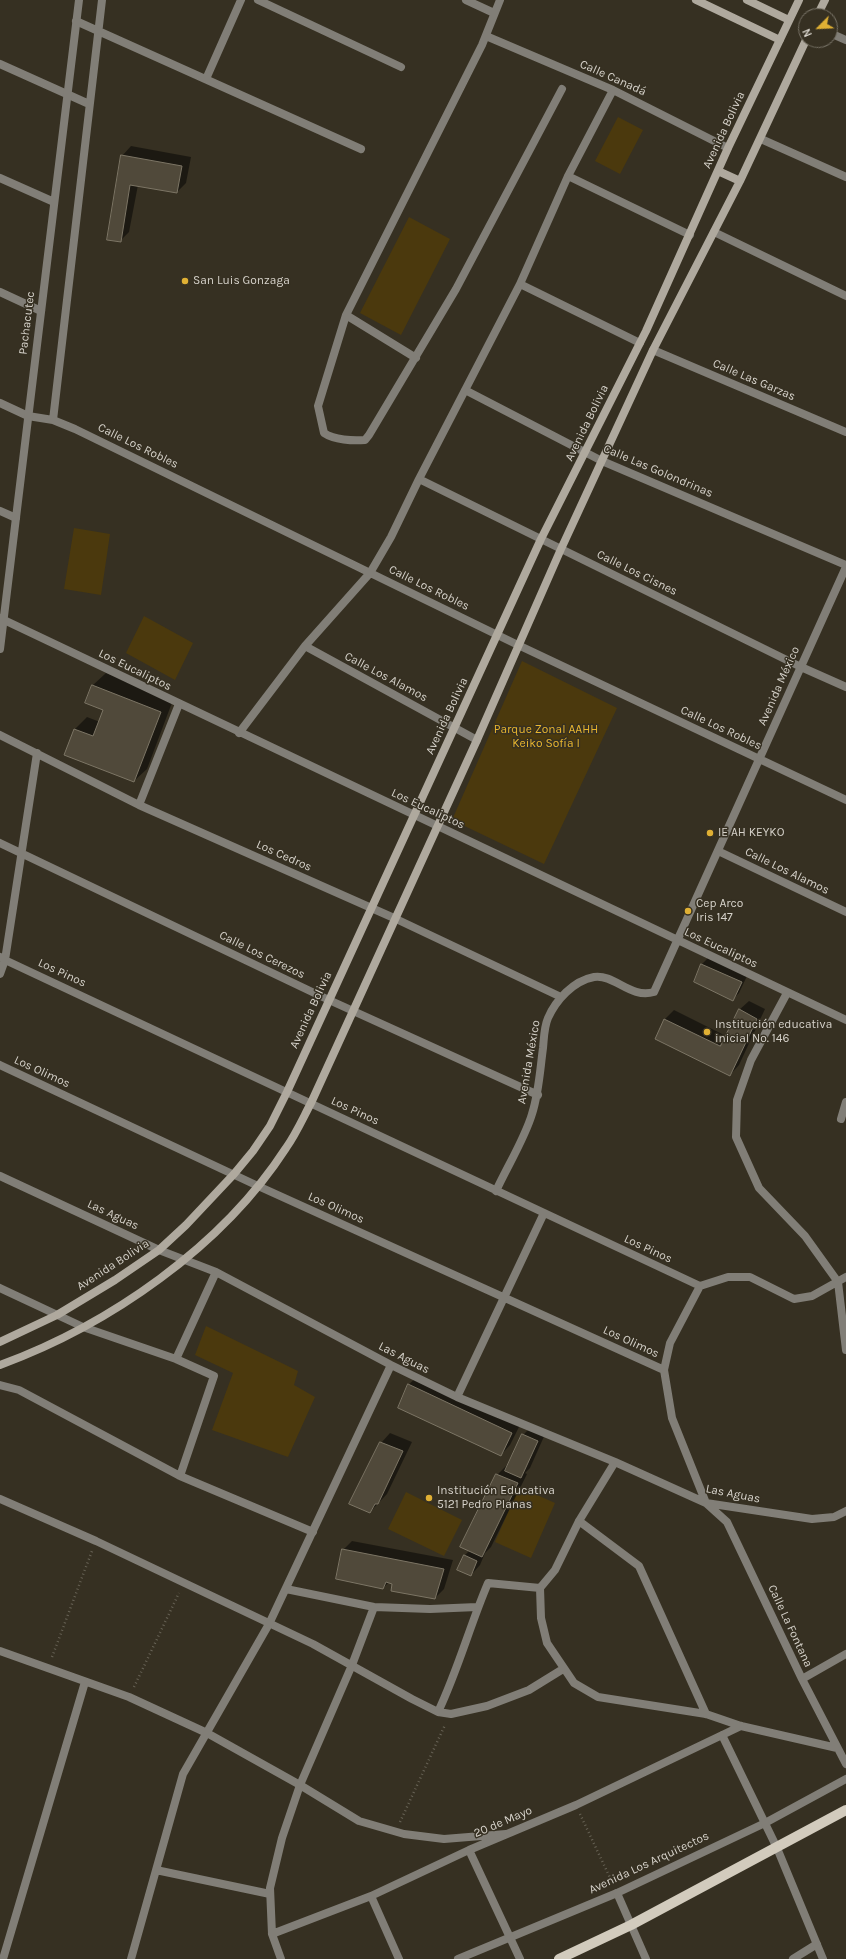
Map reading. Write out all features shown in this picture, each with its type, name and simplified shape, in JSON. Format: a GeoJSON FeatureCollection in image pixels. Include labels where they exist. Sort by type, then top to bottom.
{"type":"FeatureCollection","features":[{"type":"Feature","properties":{"kind":"main road"},"geometry":{"type":"LineString","coordinates":[[696,0],[780,40]]}},
{"type":"Feature","properties":{"kind":"main road"},"geometry":{"type":"LineString","coordinates":[[747,0],[789,20]]}},
{"type":"Feature","properties":{"kind":"main road","name":"Avenida Bolivia"},"geometry":{"type":"LineString","coordinates":[[0,1342],[57,1315],[115,1280],[159,1250],[186,1225],[234,1174],[270,1126],[541,539],[640,344],[728,148],[799,0]]}},
{"type":"Feature","properties":{"kind":"main road"},"geometry":{"type":"LineString","coordinates":[[0,1365],[30,1354],[83,1327],[135,1294],[183,1260],[232,1216],[258,1186],[286,1148],[311,1103],[394,918],[477,740],[561,549],[653,350],[740,182],[802,48]]}},
{"type":"Feature","properties":{"kind":"main road"},"geometry":{"type":"LineString","coordinates":[[718,171],[740,182]]}},
{"type":"Feature","properties":{"kind":"main road"},"geometry":{"type":"LineString","coordinates":[[559,1959],[631,1925],[846,1810]]}},
{"type":"Feature","properties":{"kind":"street","name":"Pachacutec"},"geometry":{"type":"LineString","coordinates":[[0,650],[2,619],[16,518],[78,0]]}},
{"type":"Feature","properties":{"kind":"street"},"geometry":{"type":"LineString","coordinates":[[53,420],[102,0]]}},
{"type":"Feature","properties":{"kind":"street"},"geometry":{"type":"LineString","coordinates":[[206,79],[241,0]]}},
{"type":"Feature","properties":{"kind":"street"},"geometry":{"type":"LineString","coordinates":[[258,0],[401,67]]}},
{"type":"Feature","properties":{"kind":"street"},"geometry":{"type":"LineString","coordinates":[[466,0],[494,13]]}},
{"type":"Feature","properties":{"kind":"street"},"geometry":{"type":"LineString","coordinates":[[500,0],[486,36],[346,315],[318,406],[324,434],[329,437],[358,441],[365,440],[416,358],[495,217],[562,89]]}},
{"type":"Feature","properties":{"kind":"street"},"geometry":{"type":"LineString","coordinates":[[76,21],[361,149]]}},
{"type":"Feature","properties":{"kind":"street","name":"Calle Canadá"},"geometry":{"type":"LineString","coordinates":[[486,36],[613,90],[728,148]]}},
{"type":"Feature","properties":{"kind":"street"},"geometry":{"type":"LineString","coordinates":[[0,64],[89,104]]}},
{"type":"Feature","properties":{"kind":"street"},"geometry":{"type":"LineString","coordinates":[[239,732],[305,646],[370,573],[391,538],[419,479],[520,284],[568,176],[613,90]]}},
{"type":"Feature","properties":{"kind":"street"},"geometry":{"type":"LineString","coordinates":[[761,139],[846,177]]}},
{"type":"Feature","properties":{"kind":"street"},"geometry":{"type":"LineString","coordinates":[[568,176],[690,235]]}},
{"type":"Feature","properties":{"kind":"street"},"geometry":{"type":"LineString","coordinates":[[0,178],[54,202]]}},
{"type":"Feature","properties":{"kind":"street"},"geometry":{"type":"LineString","coordinates":[[714,232],[846,296]]}},
{"type":"Feature","properties":{"kind":"street"},"geometry":{"type":"LineString","coordinates":[[520,284],[640,344]]}},
{"type":"Feature","properties":{"kind":"street"},"geometry":{"type":"LineString","coordinates":[[0,292],[41,311]]}},
{"type":"Feature","properties":{"kind":"street"},"geometry":{"type":"LineString","coordinates":[[346,315],[416,358]]}},
{"type":"Feature","properties":{"kind":"street","name":"Calle Las Garzas"},"geometry":{"type":"LineString","coordinates":[[653,350],[846,432]]}},
{"type":"Feature","properties":{"kind":"street","name":"Calle Las Golondrinas"},"geometry":{"type":"LineString","coordinates":[[465,390],[602,461],[846,566]]}},
{"type":"Feature","properties":{"kind":"street","name":"Calle Los Robles"},"geometry":{"type":"LineString","coordinates":[[0,404],[28,416],[53,420],[75,429],[497,635],[846,800]]}},
{"type":"Feature","properties":{"kind":"street","name":"Calle Los Cisnes"},"geometry":{"type":"LineString","coordinates":[[419,479],[801,667],[846,687]]}},
{"type":"Feature","properties":{"kind":"street"},"geometry":{"type":"LineString","coordinates":[[0,511],[16,518]]}},
{"type":"Feature","properties":{"kind":"street","name":"Avenida México"},"geometry":{"type":"LineString","coordinates":[[496,1191],[532,1116],[538,1095],[546,1025],[561,997],[569,989],[594,977],[606,979],[635,992],[646,994],[654,992],[846,566]]}},
{"type":"Feature","properties":{"kind":"street","name":"Los Eucaliptos"},"geometry":{"type":"LineString","coordinates":[[2,619],[436,827],[846,1020]]}},
{"type":"Feature","properties":{"kind":"street","name":"Calle Los Alamos"},"geometry":{"type":"LineString","coordinates":[[305,646],[477,740]]}},
{"type":"Feature","properties":{"kind":"street"},"geometry":{"type":"LineString","coordinates":[[139,805],[179,704]]}},
{"type":"Feature","properties":{"kind":"street","name":"Los Cedros"},"geometry":{"type":"LineString","coordinates":[[0,735],[139,805],[394,918],[561,997]]}},
{"type":"Feature","properties":{"kind":"street"},"geometry":{"type":"LineString","coordinates":[[0,974],[22,854],[37,753]]}},
{"type":"Feature","properties":{"kind":"street","name":"Calle Los Cerezos"},"geometry":{"type":"LineString","coordinates":[[0,844],[352,1011],[538,1095]]}},
{"type":"Feature","properties":{"kind":"street","name":"Calle Los Alamos"},"geometry":{"type":"LineString","coordinates":[[718,851],[846,912]]}},
{"type":"Feature","properties":{"kind":"street","name":"Los Pinos"},"geometry":{"type":"LineString","coordinates":[[3,958],[700,1286]]}},
{"type":"Feature","properties":{"kind":"street"},"geometry":{"type":"LineString","coordinates":[[787,992],[748,1067],[737,1100],[736,1137],[759,1188],[805,1236],[838,1282],[846,1350]]}},
{"type":"Feature","properties":{"kind":"street","name":"Los Olimos"},"geometry":{"type":"LineString","coordinates":[[0,1065],[258,1186],[664,1370]]}},
{"type":"Feature","properties":{"kind":"street"},"geometry":{"type":"LineString","coordinates":[[841,1119],[846,1102]]}},
{"type":"Feature","properties":{"kind":"street","name":"Las Aguas"},"geometry":{"type":"LineString","coordinates":[[0,1176],[159,1250],[216,1272],[391,1365],[457,1397],[615,1462],[706,1503],[812,1519],[834,1517],[846,1511]]}},
{"type":"Feature","properties":{"kind":"street"},"geometry":{"type":"LineString","coordinates":[[457,1397],[544,1213]]}},
{"type":"Feature","properties":{"kind":"street"},"geometry":{"type":"LineString","coordinates":[[176,1360],[216,1272]]}},
{"type":"Feature","properties":{"kind":"street"},"geometry":{"type":"LineString","coordinates":[[706,1503],[672,1418],[664,1370],[670,1343],[700,1286],[728,1277],[750,1276],[794,1299],[812,1296],[846,1277]]}},
{"type":"Feature","properties":{"kind":"street"},"geometry":{"type":"LineString","coordinates":[[0,1288],[83,1327],[176,1360],[214,1376],[180,1476]]}},
{"type":"Feature","properties":{"kind":"street"},"geometry":{"type":"LineString","coordinates":[[131,1959],[183,1774],[269,1624],[391,1365]]}},
{"type":"Feature","properties":{"kind":"street"},"geometry":{"type":"LineString","coordinates":[[0,1385],[19,1390],[180,1476],[313,1532]]}},
{"type":"Feature","properties":{"kind":"street"},"geometry":{"type":"LineString","coordinates":[[615,1462],[579,1521],[555,1570],[540,1588],[541,1618],[547,1643],[563,1669],[574,1683],[598,1697],[706,1714],[741,1726],[837,1748]]}},
{"type":"Feature","properties":{"kind":"street"},"geometry":{"type":"LineString","coordinates":[[0,1499],[96,1541],[313,1644],[412,1700],[438,1712],[451,1714],[487,1706],[529,1690],[563,1669]]}},
{"type":"Feature","properties":{"kind":"street","name":"Calle La Fontana"},"geometry":{"type":"LineString","coordinates":[[706,1503],[727,1522],[802,1679],[846,1764]]}},
{"type":"Feature","properties":{"kind":"street"},"geometry":{"type":"LineString","coordinates":[[579,1521],[639,1566],[706,1714]]}},
{"type":"Feature","properties":{"kind":"street"},"geometry":{"type":"LineString","coordinates":[[438,1712],[449,1688],[488,1583],[540,1588]]}},
{"type":"Feature","properties":{"kind":"street"},"geometry":{"type":"LineString","coordinates":[[286,1589],[374,1607],[430,1609],[478,1607]]}},
{"type":"Feature","properties":{"kind":"street"},"geometry":{"type":"LineString","coordinates":[[281,1959],[272,1934],[270,1888],[282,1838],[300,1785],[352,1666],[374,1607]]}},
{"type":"Feature","properties":{"kind":"street"},"geometry":{"type":"LineString","coordinates":[[0,1651],[129,1697],[207,1733],[300,1785],[359,1821],[396,1831],[444,1839],[506,1834]]}},
{"type":"Feature","properties":{"kind":"street"},"geometry":{"type":"LineString","coordinates":[[802,1679],[846,1654]]}},
{"type":"Feature","properties":{"kind":"street"},"geometry":{"type":"LineString","coordinates":[[3,1959],[85,1682]]}},
{"type":"Feature","properties":{"kind":"street","name":"20 de Mayo"},"geometry":{"type":"LineString","coordinates":[[272,1934],[371,1896],[469,1850],[576,1804],[741,1726]]}},
{"type":"Feature","properties":{"kind":"street"},"geometry":{"type":"LineString","coordinates":[[722,1735],[777,1848],[823,1959]]}},
{"type":"Feature","properties":{"kind":"street","name":"Avenida Los Arquitectos"},"geometry":{"type":"LineString","coordinates":[[458,1959],[617,1893],[765,1823],[846,1779]]}},
{"type":"Feature","properties":{"kind":"street"},"geometry":{"type":"LineString","coordinates":[[469,1850],[520,1959]]}},
{"type":"Feature","properties":{"kind":"street"},"geometry":{"type":"LineString","coordinates":[[156,1870],[270,1894]]}},
{"type":"Feature","properties":{"kind":"street"},"geometry":{"type":"LineString","coordinates":[[617,1893],[646,1959]]}},
{"type":"Feature","properties":{"kind":"street"},"geometry":{"type":"LineString","coordinates":[[371,1896],[399,1959]]}},
{"type":"Feature","properties":{"kind":"street"},"geometry":{"type":"LineString","coordinates":[[793,1959],[817,1944]]}},
{"type":"Feature","properties":{"kind":"path"},"geometry":{"type":"LineString","coordinates":[[48,1669],[96,1541]]}},
{"type":"Feature","properties":{"kind":"path"},"geometry":{"type":"LineString","coordinates":[[129,1697],[184,1584]]}},
{"type":"Feature","properties":{"kind":"path"},"geometry":{"type":"LineString","coordinates":[[396,1831],[441,1730],[451,1714]]}},
{"type":"Feature","properties":{"kind":"path"},"geometry":{"type":"LineString","coordinates":[[576,1804],[617,1893]]}},
{"type":"Feature","properties":{"kind":"green space"},"geometry":{"type":"Polygon","coordinates":[[[618,117],[643,130],[620,174],[595,161],[618,117]]]}},
{"type":"Feature","properties":{"kind":"green space"},"geometry":{"type":"Polygon","coordinates":[[[409,217],[450,239],[401,335],[360,313],[409,217]]]}},
{"type":"Feature","properties":{"kind":"green space"},"geometry":{"type":"Polygon","coordinates":[[[74,528],[110,534],[101,595],[64,589],[74,528]]]}},
{"type":"Feature","properties":{"kind":"green space"},"geometry":{"type":"Polygon","coordinates":[[[144,616],[193,643],[175,680],[126,653],[144,616]]]}},
{"type":"Feature","properties":{"kind":"green space","name":"Parque Zonal AAHH Keiko Sofía I"},"geometry":{"type":"Polygon","coordinates":[[[522,661],[617,708],[544,864],[452,820],[522,661]]]}},
{"type":"Feature","properties":{"kind":"green space"},"geometry":{"type":"Polygon","coordinates":[[[206,1326],[298,1371],[294,1385],[315,1397],[288,1457],[212,1430],[233,1373],[195,1355],[206,1326]]]}},
{"type":"Feature","properties":{"kind":"green space"},"geometry":{"type":"Polygon","coordinates":[[[519,1487],[555,1503],[531,1558],[495,1542],[519,1487]]]}},
{"type":"Feature","properties":{"kind":"green space"},"geometry":{"type":"Polygon","coordinates":[[[406,1492],[462,1520],[444,1556],[388,1529],[406,1492]]]}},
{"type":"Feature","properties":{"kind":"building"},"geometry":{"type":"Polygon","coordinates":[[[121,155],[182,166],[177,193],[130,185],[121,242],[107,240],[121,155]]]}},
{"type":"Feature","properties":{"kind":"building"},"geometry":{"type":"Polygon","coordinates":[[[92,685],[161,712],[134,782],[64,755],[74,729],[93,736],[103,710],[85,703],[92,685]]]}},
{"type":"Feature","properties":{"kind":"building"},"geometry":{"type":"Polygon","coordinates":[[[701,964],[742,982],[733,1001],[694,982],[701,964]]]}},
{"type":"Feature","properties":{"kind":"building"},"geometry":{"type":"Polygon","coordinates":[[[739,1009],[757,1019],[730,1076],[655,1039],[664,1019],[720,1046],[739,1009]]]}},
{"type":"Feature","properties":{"kind":"building"},"geometry":{"type":"Polygon","coordinates":[[[408,1384],[512,1433],[501,1456],[398,1408],[408,1384]]]}},
{"type":"Feature","properties":{"kind":"building"},"geometry":{"type":"Polygon","coordinates":[[[522,1434],[538,1441],[521,1478],[505,1471],[522,1434]]]}},
{"type":"Feature","properties":{"kind":"building"},"geometry":{"type":"Polygon","coordinates":[[[380,1442],[403,1451],[378,1504],[375,1504],[370,1513],[349,1504],[380,1442]]]}},
{"type":"Feature","properties":{"kind":"building"},"geometry":{"type":"Polygon","coordinates":[[[496,1474],[518,1483],[482,1557],[460,1547],[496,1474]]]}},
{"type":"Feature","properties":{"kind":"building"},"geometry":{"type":"Polygon","coordinates":[[[342,1549],[444,1569],[435,1599],[391,1591],[392,1584],[386,1582],[383,1589],[336,1579],[342,1549]]]}},
{"type":"Feature","properties":{"kind":"building"},"geometry":{"type":"Polygon","coordinates":[[[464,1555],[477,1561],[471,1576],[457,1570],[464,1555]]]}},
{"type":"Feature","properties":{"kind":"place","name":"San Luis Gonzaga"},"geometry":{"type":"Point","coordinates":[185,281]}},
{"type":"Feature","properties":{"kind":"place","name":"IE AH KEYKO"},"geometry":{"type":"Point","coordinates":[710,833]}},
{"type":"Feature","properties":{"kind":"place","name":"Cep Arco Iris 147"},"geometry":{"type":"Point","coordinates":[688,911]}},
{"type":"Feature","properties":{"kind":"place","name":"Institución educativa inicial No. 146"},"geometry":{"type":"Point","coordinates":[707,1032]}},
{"type":"Feature","properties":{"kind":"place","name":"Institución Educativa 5121 Pedro Planas"},"geometry":{"type":"Point","coordinates":[429,1498]}}]}
